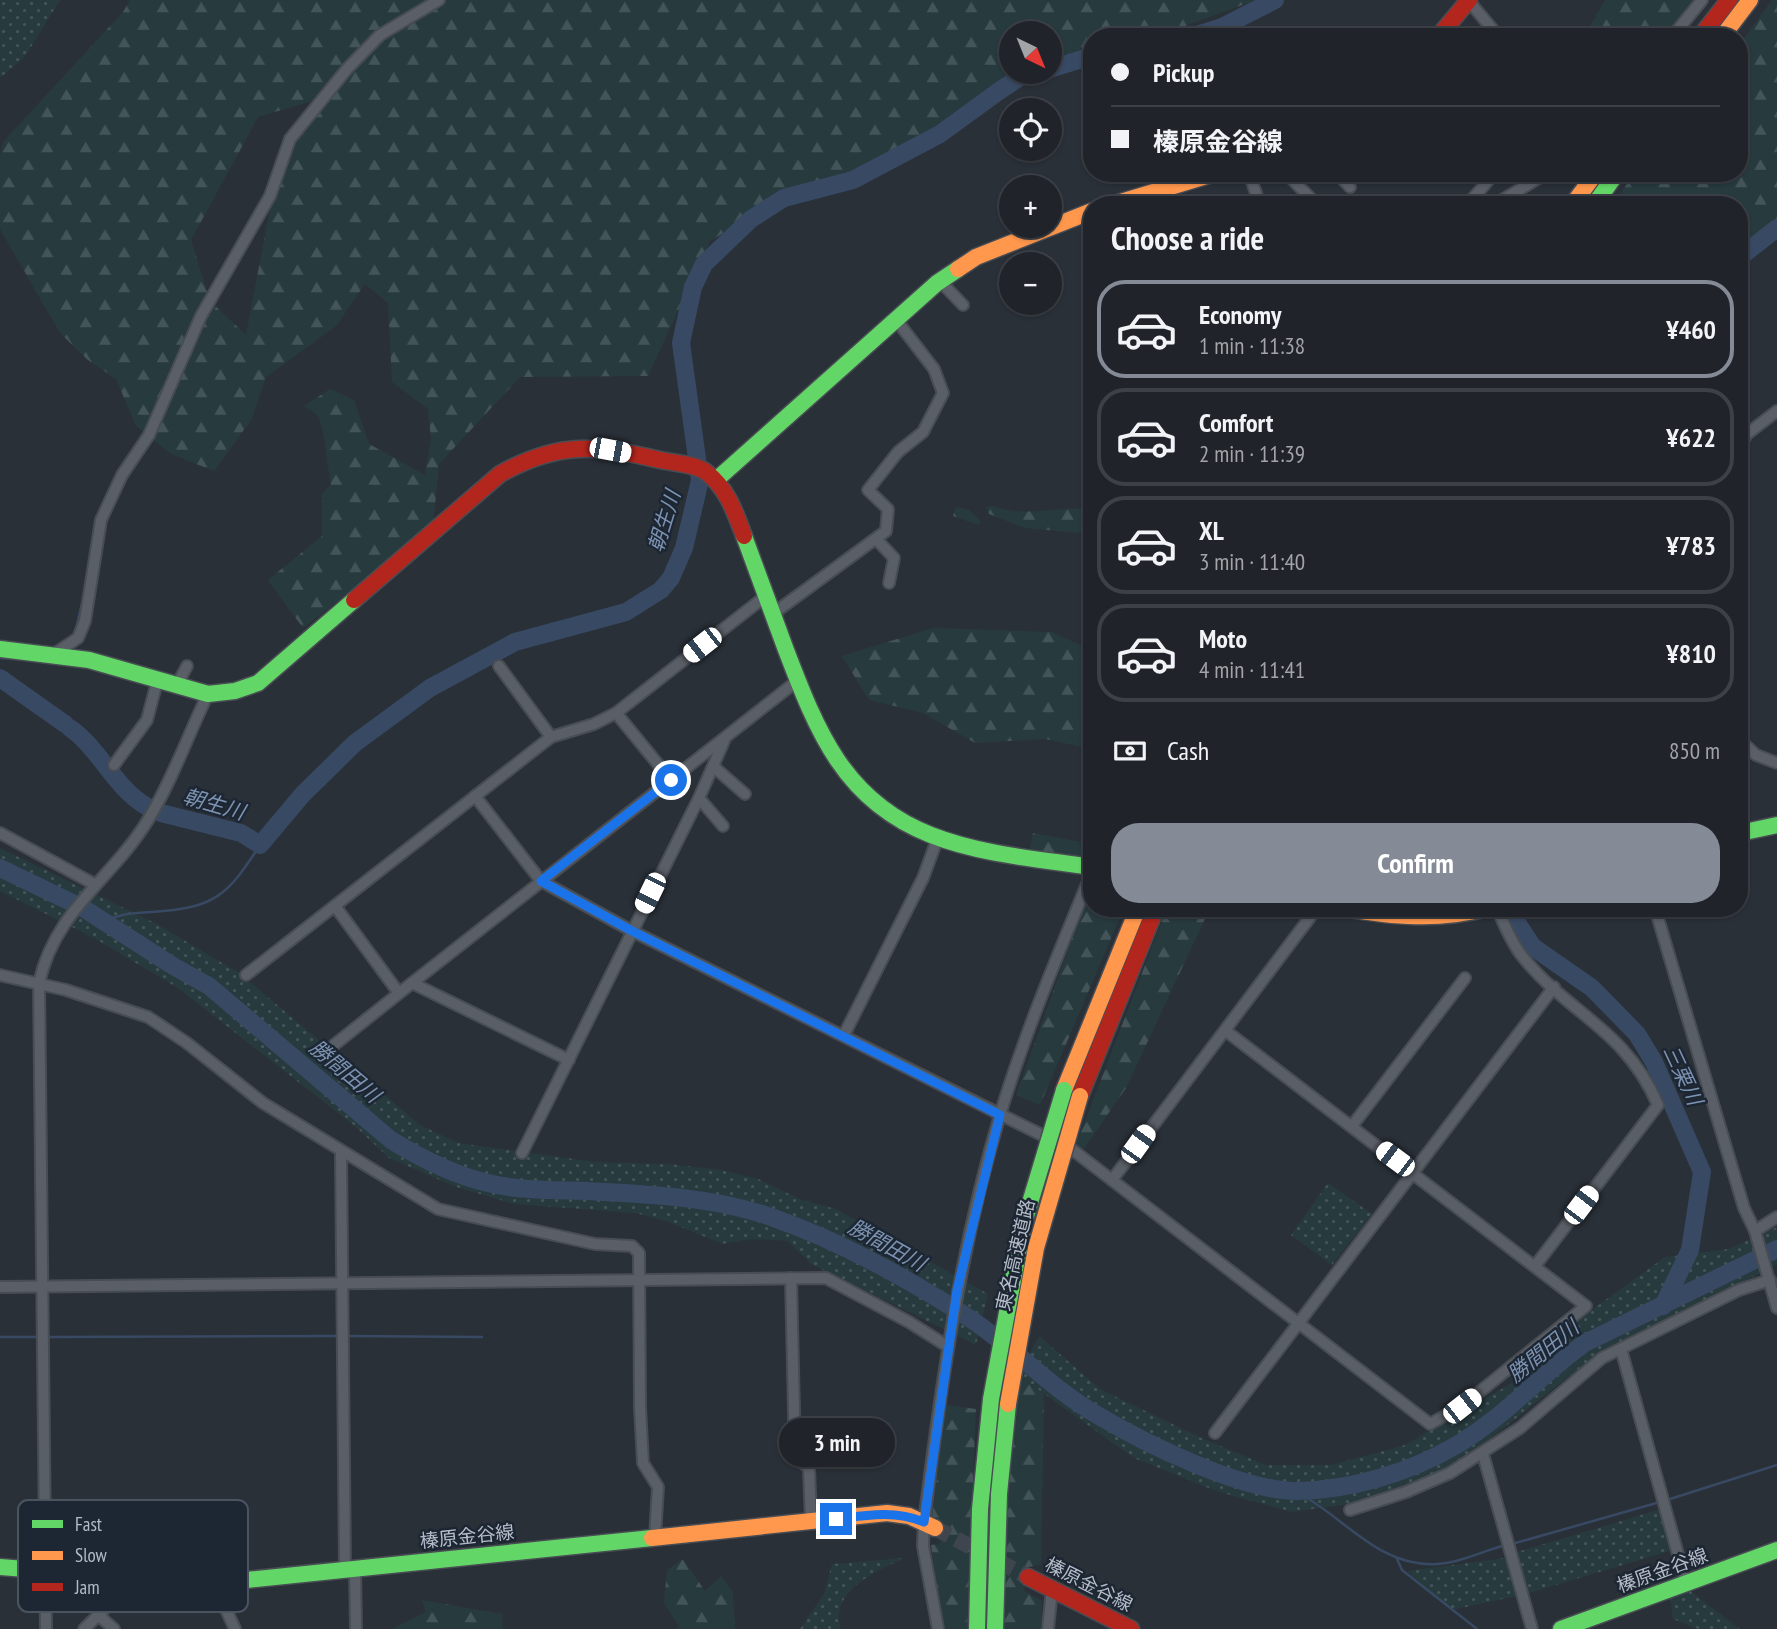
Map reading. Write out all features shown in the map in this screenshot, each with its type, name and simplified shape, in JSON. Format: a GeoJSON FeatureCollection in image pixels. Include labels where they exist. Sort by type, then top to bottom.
{"type":"FeatureCollection","features":[{"type":"Feature","properties":{"kind":"main road"},"geometry":{"type":"LineString","coordinates":[[1448,28],[1468,0]]}},
{"type":"Feature","properties":{"kind":"main road"},"geometry":{"type":"LineString","coordinates":[[1707,28],[1729,0]]}},
{"type":"Feature","properties":{"kind":"main road"},"geometry":{"type":"LineString","coordinates":[[1729,28],[1750,0]]}},
{"type":"Feature","properties":{"kind":"main road"},"geometry":{"type":"LineString","coordinates":[[1141,196],[1186,182]]}},
{"type":"Feature","properties":{"kind":"main road"},"geometry":{"type":"LineString","coordinates":[[703,472],[897,321],[940,281],[976,257],[1083,215]]}},
{"type":"Feature","properties":{"kind":"main road"},"geometry":{"type":"LineString","coordinates":[[0,649],[54,654],[178,683],[208,694],[235,691],[258,683],[500,474],[535,453],[559,446],[584,445],[703,472],[735,509],[814,724],[844,772],[888,814],[937,841],[1083,867]]}},
{"type":"Feature","properties":{"kind":"main road"},"geometry":{"type":"LineString","coordinates":[[1748,831],[1777,825]]}},
{"type":"Feature","properties":{"kind":"main road","name":"東名高速道路"},"geometry":{"type":"LineString","coordinates":[[977,1629],[980,1509],[991,1399],[1023,1226],[1087,1028],[1134,917]]}},
{"type":"Feature","properties":{"kind":"main road","name":"東名高速道路"},"geometry":{"type":"LineString","coordinates":[[995,1629],[999,1494],[1008,1404],[1034,1256],[1065,1139],[1103,1033],[1152,917]]}},
{"type":"Feature","properties":{"kind":"main road"},"geometry":{"type":"LineString","coordinates":[[1398,917],[1422,921],[1455,917]]}},
{"type":"Feature","properties":{"kind":"main road","name":"榛原金谷線"},"geometry":{"type":"LineString","coordinates":[[248,1578],[887,1513],[909,1516],[929,1525]]}},
{"type":"Feature","properties":{"kind":"main road","name":"榛原金谷線"},"geometry":{"type":"LineString","coordinates":[[1562,1629],[1777,1550]]}},
{"type":"Feature","properties":{"kind":"main road","name":"榛原金谷線"},"geometry":{"type":"LineString","coordinates":[[0,1567],[18,1569]]}},
{"type":"Feature","properties":{"kind":"main road","name":"榛原金谷線"},"geometry":{"type":"LineString","coordinates":[[1028,1577],[1131,1629]]}},
{"type":"Feature","properties":{"kind":"street"},"geometry":{"type":"LineString","coordinates":[[54,654],[78,638],[85,621],[101,520],[122,475],[149,435],[201,316],[270,196],[290,139],[347,69],[380,35],[439,0]]}},
{"type":"Feature","properties":{"kind":"street"},"geometry":{"type":"LineString","coordinates":[[1468,0],[1491,28]]}},
{"type":"Feature","properties":{"kind":"street"},"geometry":{"type":"LineString","coordinates":[[1679,28],[1702,0]]}},
{"type":"Feature","properties":{"kind":"street"},"geometry":{"type":"LineString","coordinates":[[1295,182],[1308,196]]}},
{"type":"Feature","properties":{"kind":"street"},"geometry":{"type":"LineString","coordinates":[[1345,182],[1350,187]]}},
{"type":"Feature","properties":{"kind":"street"},"geometry":{"type":"LineString","coordinates":[[1475,196],[1487,182]]}},
{"type":"Feature","properties":{"kind":"street"},"geometry":{"type":"LineString","coordinates":[[1509,196],[1532,182]]}},
{"type":"Feature","properties":{"kind":"street"},"geometry":{"type":"LineString","coordinates":[[940,281],[963,305]]}},
{"type":"Feature","properties":{"kind":"street"},"geometry":{"type":"LineString","coordinates":[[774,613],[886,531],[888,509],[868,490],[898,452],[923,432],[943,393],[934,369],[897,321]]}},
{"type":"Feature","properties":{"kind":"street"},"geometry":{"type":"LineString","coordinates":[[1748,434],[1777,411]]}},
{"type":"Feature","properties":{"kind":"street"},"geometry":{"type":"LineString","coordinates":[[877,540],[894,558],[889,583]]}},
{"type":"Feature","properties":{"kind":"street"},"geometry":{"type":"LineString","coordinates":[[246,975],[551,737],[594,724],[616,713],[766,595]]}},
{"type":"Feature","properties":{"kind":"street"},"geometry":{"type":"LineString","coordinates":[[178,683],[187,666]]}},
{"type":"Feature","properties":{"kind":"street"},"geometry":{"type":"LineString","coordinates":[[499,666],[551,737]]}},
{"type":"Feature","properties":{"kind":"street"},"geometry":{"type":"LineString","coordinates":[[114,765],[142,730],[152,707],[158,678]]}},
{"type":"Feature","properties":{"kind":"street"},"geometry":{"type":"LineString","coordinates":[[334,1045],[398,992],[797,681]]}},
{"type":"Feature","properties":{"kind":"street"},"geometry":{"type":"LineString","coordinates":[[44,1500],[39,983],[45,958],[61,927],[148,821],[208,694]]}},
{"type":"Feature","properties":{"kind":"street"},"geometry":{"type":"LineString","coordinates":[[616,713],[671,780]]}},
{"type":"Feature","properties":{"kind":"street"},"geometry":{"type":"LineString","coordinates":[[522,1153],[699,798],[725,739]]}},
{"type":"Feature","properties":{"kind":"street"},"geometry":{"type":"LineString","coordinates":[[1748,748],[1756,755],[1777,763]]}},
{"type":"Feature","properties":{"kind":"street"},"geometry":{"type":"LineString","coordinates":[[714,767],[745,794]]}},
{"type":"Feature","properties":{"kind":"street"},"geometry":{"type":"LineString","coordinates":[[475,796],[541,881],[632,931],[1074,1151],[1430,1424],[1462,1406],[1586,1306],[1226,1031]]}},
{"type":"Feature","properties":{"kind":"street"},"geometry":{"type":"LineString","coordinates":[[699,798],[723,827]]}},
{"type":"Feature","properties":{"kind":"street"},"geometry":{"type":"LineString","coordinates":[[0,833],[94,884]]}},
{"type":"Feature","properties":{"kind":"street"},"geometry":{"type":"LineString","coordinates":[[844,1035],[923,878],[937,841]]}},
{"type":"Feature","properties":{"kind":"street"},"geometry":{"type":"LineString","coordinates":[[938,1629],[923,1546],[929,1525],[947,1346],[957,1290],[1000,1115],[1083,892]]}},
{"type":"Feature","properties":{"kind":"street"},"geometry":{"type":"LineString","coordinates":[[334,905],[398,992]]}},
{"type":"Feature","properties":{"kind":"street"},"geometry":{"type":"LineString","coordinates":[[1112,1180],[1310,917]]}},
{"type":"Feature","properties":{"kind":"street"},"geometry":{"type":"LineString","coordinates":[[1502,917],[1522,956],[1612,1035],[1639,1067],[1658,1105],[1535,1266]]}},
{"type":"Feature","properties":{"kind":"street"},"geometry":{"type":"LineString","coordinates":[[1658,917],[1744,1208],[1755,1234],[1777,1308]]}},
{"type":"Feature","properties":{"kind":"street"},"geometry":{"type":"LineString","coordinates":[[0,975],[39,983],[148,1017],[187,1042],[263,1103],[328,1141],[341,1153],[438,1209],[594,1244],[632,1246],[639,1253],[643,1463],[658,1487],[655,1537]]}},
{"type":"Feature","properties":{"kind":"street"},"geometry":{"type":"LineString","coordinates":[[1352,1126],[1465,978]]}},
{"type":"Feature","properties":{"kind":"street"},"geometry":{"type":"LineString","coordinates":[[412,983],[569,1060]]}},
{"type":"Feature","properties":{"kind":"street"},"geometry":{"type":"LineString","coordinates":[[1214,1433],[1555,987]]}},
{"type":"Feature","properties":{"kind":"street"},"geometry":{"type":"LineString","coordinates":[[341,1153],[340,1283],[350,1569],[356,1629]]}},
{"type":"Feature","properties":{"kind":"street"},"geometry":{"type":"LineString","coordinates":[[1755,1234],[1777,1217]]}},
{"type":"Feature","properties":{"kind":"street"},"geometry":{"type":"LineString","coordinates":[[1350,1510],[1406,1492],[1483,1454],[1520,1428],[1576,1378],[1621,1349],[1769,1277]]}},
{"type":"Feature","properties":{"kind":"street"},"geometry":{"type":"LineString","coordinates":[[791,1278],[795,1457],[809,1468],[811,1522]]}},
{"type":"Feature","properties":{"kind":"street"},"geometry":{"type":"LineString","coordinates":[[0,1287],[826,1278],[909,1322],[947,1346]]}},
{"type":"Feature","properties":{"kind":"street"},"geometry":{"type":"LineString","coordinates":[[1621,1349],[1686,1583]]}},
{"type":"Feature","properties":{"kind":"street"},"geometry":{"type":"LineString","coordinates":[[1483,1454],[1532,1629]]}},
{"type":"Feature","properties":{"kind":"street"},"geometry":{"type":"LineString","coordinates":[[1048,1629],[1052,1589]]}},
{"type":"Feature","properties":{"kind":"street"},"geometry":{"type":"LineString","coordinates":[[84,1629],[101,1612]]}},
{"type":"Feature","properties":{"kind":"street"},"geometry":{"type":"LineString","coordinates":[[227,1612],[234,1629]]}},
{"type":"Feature","properties":{"kind":"street"},"geometry":{"type":"LineString","coordinates":[[98,1615],[114,1629]]}},
{"type":"Feature","properties":{"kind":"green space"},"geometry":{"type":"Polygon","coordinates":[[[0,0],[60,0],[24,58],[0,78],[0,0]]]}},
{"type":"Feature","properties":{"kind":"green space"},"geometry":{"type":"Polygon","coordinates":[[[130,0],[1256,0],[1180,28],[1083,28],[1083,59],[1062,66],[1062,21],[999,21],[999,84],[1011,84],[928,131],[873,172],[803,187],[710,241],[648,376],[520,377],[439,464],[433,526],[303,628],[268,580],[322,536],[322,494],[331,484],[320,421],[304,406],[330,389],[354,400],[369,444],[425,475],[431,439],[428,409],[392,382],[388,303],[365,284],[336,326],[266,377],[251,420],[214,471],[171,454],[136,426],[116,379],[88,360],[60,333],[0,229],[0,157],[3,142],[123,12],[130,0]],[[322,98],[258,117],[191,240],[210,301],[246,335],[277,172],[322,98]]]}},
{"type":"Feature","properties":{"kind":"green space"},"geometry":{"type":"Polygon","coordinates":[[[1605,0],[1704,0],[1683,28],[1589,28],[1605,0]]]}},
{"type":"Feature","properties":{"kind":"green space"},"geometry":{"type":"Polygon","coordinates":[[[1772,0],[1777,0],[1777,236],[1748,263],[1748,196],[1619,196],[1628,182],[1748,182],[1748,33],[1772,0]]]}},
{"type":"Feature","properties":{"kind":"green space"},"geometry":{"type":"Polygon","coordinates":[[[956,507],[969,510],[981,521],[979,525],[953,516],[956,507]]]}},
{"type":"Feature","properties":{"kind":"green space"},"geometry":{"type":"Polygon","coordinates":[[[986,507],[1017,511],[1083,509],[1083,533],[1025,528],[989,514],[986,507]]]}},
{"type":"Feature","properties":{"kind":"green space"},"geometry":{"type":"Polygon","coordinates":[[[933,628],[1052,632],[1083,646],[1083,747],[1045,739],[975,743],[923,713],[869,700],[842,656],[933,628]]]}},
{"type":"Feature","properties":{"kind":"green space"},"geometry":{"type":"Polygon","coordinates":[[[1033,833],[1083,842],[1083,859],[1030,851],[1033,833]]]}},
{"type":"Feature","properties":{"kind":"green space"},"geometry":{"type":"Polygon","coordinates":[[[0,848],[157,924],[239,973],[420,1125],[458,1143],[596,1162],[669,1164],[721,1170],[758,1179],[802,1200],[836,1209],[988,1294],[976,1345],[811,1264],[788,1241],[751,1239],[722,1244],[669,1222],[636,1213],[514,1204],[456,1187],[389,1158],[356,1127],[178,988],[94,938],[0,891],[0,848]]]}},
{"type":"Feature","properties":{"kind":"green space"},"geometry":{"type":"Polygon","coordinates":[[[1083,908],[1083,917],[1120,917],[1040,1105],[1016,1095],[1083,908]]]}},
{"type":"Feature","properties":{"kind":"green space"},"geometry":{"type":"Polygon","coordinates":[[[1164,917],[1206,917],[1126,1088],[1081,1153],[1075,1147],[1164,917]]]}},
{"type":"Feature","properties":{"kind":"green space"},"geometry":{"type":"Polygon","coordinates":[[[1328,1183],[1372,1214],[1332,1265],[1291,1235],[1328,1183]]]}},
{"type":"Feature","properties":{"kind":"green space"},"geometry":{"type":"Polygon","coordinates":[[[1777,1227],[1777,1265],[1600,1352],[1455,1466],[1355,1503],[1292,1512],[1216,1491],[1134,1458],[1018,1375],[1039,1336],[1100,1389],[1199,1437],[1266,1465],[1332,1465],[1405,1445],[1512,1383],[1589,1312],[1665,1257],[1729,1249],[1777,1227]]]}},
{"type":"Feature","properties":{"kind":"green space"},"geometry":{"type":"Polygon","coordinates":[[[1018,1375],[1044,1394],[1041,1565],[1028,1567],[1024,1591],[1042,1601],[1042,1629],[1004,1629],[1005,1516],[1018,1375]]]}},
{"type":"Feature","properties":{"kind":"green space"},"geometry":{"type":"Polygon","coordinates":[[[946,1405],[976,1409],[967,1629],[943,1629],[931,1545],[940,1544],[942,1523],[932,1517],[946,1405]]]}},
{"type":"Feature","properties":{"kind":"green space"},"geometry":{"type":"Polygon","coordinates":[[[1661,1509],[1670,1551],[1529,1593],[1517,1552],[1661,1509]]]}},
{"type":"Feature","properties":{"kind":"green space"},"geometry":{"type":"Polygon","coordinates":[[[905,1558],[869,1576],[849,1593],[842,1603],[839,1615],[841,1629],[800,1629],[824,1594],[832,1564],[905,1558]]]}},
{"type":"Feature","properties":{"kind":"green space"},"geometry":{"type":"Polygon","coordinates":[[[1505,1558],[1516,1596],[1452,1610],[1407,1571],[1505,1558]]]}},
{"type":"Feature","properties":{"kind":"green space"},"geometry":{"type":"Polygon","coordinates":[[[683,1559],[705,1591],[721,1576],[733,1592],[735,1629],[677,1629],[679,1626],[664,1603],[667,1570],[683,1559]]]}},
{"type":"Feature","properties":{"kind":"green space"},"geometry":{"type":"Polygon","coordinates":[[[1689,1590],[1740,1629],[1698,1629],[1673,1619],[1670,1595],[1689,1590]]]}},
{"type":"Feature","properties":{"kind":"green space"},"geometry":{"type":"Polygon","coordinates":[[[422,1600],[502,1614],[503,1629],[391,1629],[426,1612],[422,1600]]]}},
{"type":"Feature","properties":{"kind":"waterway","name":"朝生川"},"geometry":{"type":"LineString","coordinates":[[1219,28],[1275,0]]}},
{"type":"Feature","properties":{"kind":"waterway","name":"朝生川"},"geometry":{"type":"LineString","coordinates":[[1062,65],[1083,59]]}},
{"type":"Feature","properties":{"kind":"waterway","name":"朝生川"},"geometry":{"type":"LineString","coordinates":[[161,813],[241,833],[260,845],[303,794],[355,743],[430,688],[515,642],[626,612],[661,590],[671,578],[684,548],[700,480],[681,343],[693,287],[704,264],[751,219],[784,198],[853,180],[940,134],[1010,84]]}},
{"type":"Feature","properties":{"kind":"waterway","name":"三栗川"},"geometry":{"type":"LineString","coordinates":[[1748,251],[1777,228]]}},
{"type":"Feature","properties":{"kind":"waterway"},"geometry":{"type":"LineString","coordinates":[[75,633],[83,599]]}},
{"type":"Feature","properties":{"kind":"waterway"},"geometry":{"type":"LineString","coordinates":[[0,658],[29,660]]}},
{"type":"Feature","properties":{"kind":"waterway","name":"朝生川"},"geometry":{"type":"LineString","coordinates":[[0,678],[65,724]]}},
{"type":"Feature","properties":{"kind":"waterway","name":"朝生川"},"geometry":{"type":"LineString","coordinates":[[70,728],[90,746],[125,789],[146,806]]}},
{"type":"Feature","properties":{"kind":"waterway"},"geometry":{"type":"LineString","coordinates":[[105,921],[122,915],[173,910],[205,902],[228,888],[260,845]]}},
{"type":"Feature","properties":{"kind":"waterway","name":"勝間田川"},"geometry":{"type":"LineString","coordinates":[[0,868],[83,908],[209,986],[391,1140],[426,1160],[462,1176],[500,1186],[704,1201],[749,1210],[797,1227],[872,1261],[943,1302],[1000,1340],[1081,1405],[1119,1427],[1195,1464],[1223,1475],[1275,1489],[1317,1490],[1358,1483],[1399,1472],[1437,1456],[1490,1423],[1585,1343],[1777,1249]]}},
{"type":"Feature","properties":{"kind":"waterway","name":"三栗川"},"geometry":{"type":"LineString","coordinates":[[1516,917],[1533,947],[1592,988],[1637,1034],[1654,1062],[1702,1172],[1690,1250],[1663,1306]]}},
{"type":"Feature","properties":{"kind":"waterway"},"geometry":{"type":"LineString","coordinates":[[45,1337],[339,1336]]}},
{"type":"Feature","properties":{"kind":"waterway"},"geometry":{"type":"LineString","coordinates":[[346,1336],[482,1337]]}},
{"type":"Feature","properties":{"kind":"waterway"},"geometry":{"type":"LineString","coordinates":[[0,1337],[38,1337]]}},
{"type":"Feature","properties":{"kind":"waterway"},"geometry":{"type":"LineString","coordinates":[[1667,1500],[1777,1465]]}},
{"type":"Feature","properties":{"kind":"waterway"},"geometry":{"type":"LineString","coordinates":[[1295,1491],[1379,1549],[1416,1563],[1437,1564],[1454,1561],[1505,1545]]}},
{"type":"Feature","properties":{"kind":"waterway"},"geometry":{"type":"LineString","coordinates":[[1512,1544],[1660,1502]]}},
{"type":"Feature","properties":{"kind":"waterway"},"geometry":{"type":"LineString","coordinates":[[1397,1559],[1402,1570],[1477,1629]]}},
{"type":"Feature","properties":{"kind":"tunnel"},"geometry":{"type":"LineString","coordinates":[[935,1528],[1028,1577]]}},
{"type":"Feature","properties":{"kind":"traffic: fast"},"geometry":{"type":"LineString","coordinates":[[1600,196],[1611,182]]}},
{"type":"Feature","properties":{"kind":"traffic: fast"},"geometry":{"type":"LineString","coordinates":[[716,480],[937,283],[958,269]]}},
{"type":"Feature","properties":{"kind":"traffic: fast"},"geometry":{"type":"LineString","coordinates":[[744,536],[810,708],[823,735],[855,783],[901,821],[950,842],[1011,856],[1083,866]]}},
{"type":"Feature","properties":{"kind":"traffic: fast"},"geometry":{"type":"LineString","coordinates":[[0,649],[89,660],[208,694],[235,691],[258,683],[354,600]]}},
{"type":"Feature","properties":{"kind":"traffic: fast"},"geometry":{"type":"LineString","coordinates":[[1748,831],[1777,825]]}},
{"type":"Feature","properties":{"kind":"traffic: fast"},"geometry":{"type":"LineString","coordinates":[[991,1399],[1023,1226],[1064,1090]]}},
{"type":"Feature","properties":{"kind":"traffic: fast"},"geometry":{"type":"LineString","coordinates":[[977,1629],[980,1509],[991,1399]]}},
{"type":"Feature","properties":{"kind":"traffic: fast"},"geometry":{"type":"LineString","coordinates":[[995,1629],[999,1494],[1008,1404]]}},
{"type":"Feature","properties":{"kind":"traffic: fast"},"geometry":{"type":"LineString","coordinates":[[248,1580],[652,1538]]}},
{"type":"Feature","properties":{"kind":"traffic: fast"},"geometry":{"type":"LineString","coordinates":[[1561,1629],[1777,1550]]}},
{"type":"Feature","properties":{"kind":"traffic: fast"},"geometry":{"type":"LineString","coordinates":[[0,1567],[18,1568]]}},
{"type":"Feature","properties":{"kind":"traffic: slow"},"geometry":{"type":"LineString","coordinates":[[1729,28],[1750,0]]}},
{"type":"Feature","properties":{"kind":"traffic: slow"},"geometry":{"type":"LineString","coordinates":[[1141,196],[1186,182]]}},
{"type":"Feature","properties":{"kind":"traffic: slow"},"geometry":{"type":"LineString","coordinates":[[1579,196],[1589,182]]}},
{"type":"Feature","properties":{"kind":"traffic: slow"},"geometry":{"type":"LineString","coordinates":[[958,269],[976,257],[1083,215]]}},
{"type":"Feature","properties":{"kind":"traffic: slow"},"geometry":{"type":"LineString","coordinates":[[1064,1090],[1134,917]]}},
{"type":"Feature","properties":{"kind":"traffic: slow"},"geometry":{"type":"LineString","coordinates":[[1008,1404],[1036,1248],[1080,1096]]}},
{"type":"Feature","properties":{"kind":"traffic: slow"},"geometry":{"type":"LineString","coordinates":[[652,1538],[887,1513],[909,1516],[935,1528]]}},
{"type":"Feature","properties":{"kind":"traffic: jam"},"geometry":{"type":"LineString","coordinates":[[1446,28],[1469,0]]}},
{"type":"Feature","properties":{"kind":"traffic: jam"},"geometry":{"type":"LineString","coordinates":[[1707,28],[1729,0]]}},
{"type":"Feature","properties":{"kind":"traffic: jam"},"geometry":{"type":"LineString","coordinates":[[354,600],[500,474],[521,463],[560,451],[616,451],[701,469],[713,478],[725,493],[744,536]]}},
{"type":"Feature","properties":{"kind":"traffic: jam"},"geometry":{"type":"LineString","coordinates":[[1080,1096],[1152,917]]}},
{"type":"Feature","properties":{"kind":"traffic: jam"},"geometry":{"type":"LineString","coordinates":[[1028,1577],[1131,1629]]}},
{"type":"Feature","properties":{"kind":"route"},"geometry":{"type":"LineString","coordinates":[[671,780],[541,881],[632,931],[1000,1115],[957,1290],[924,1522],[909,1516],[887,1513],[836,1519]]}}]}
